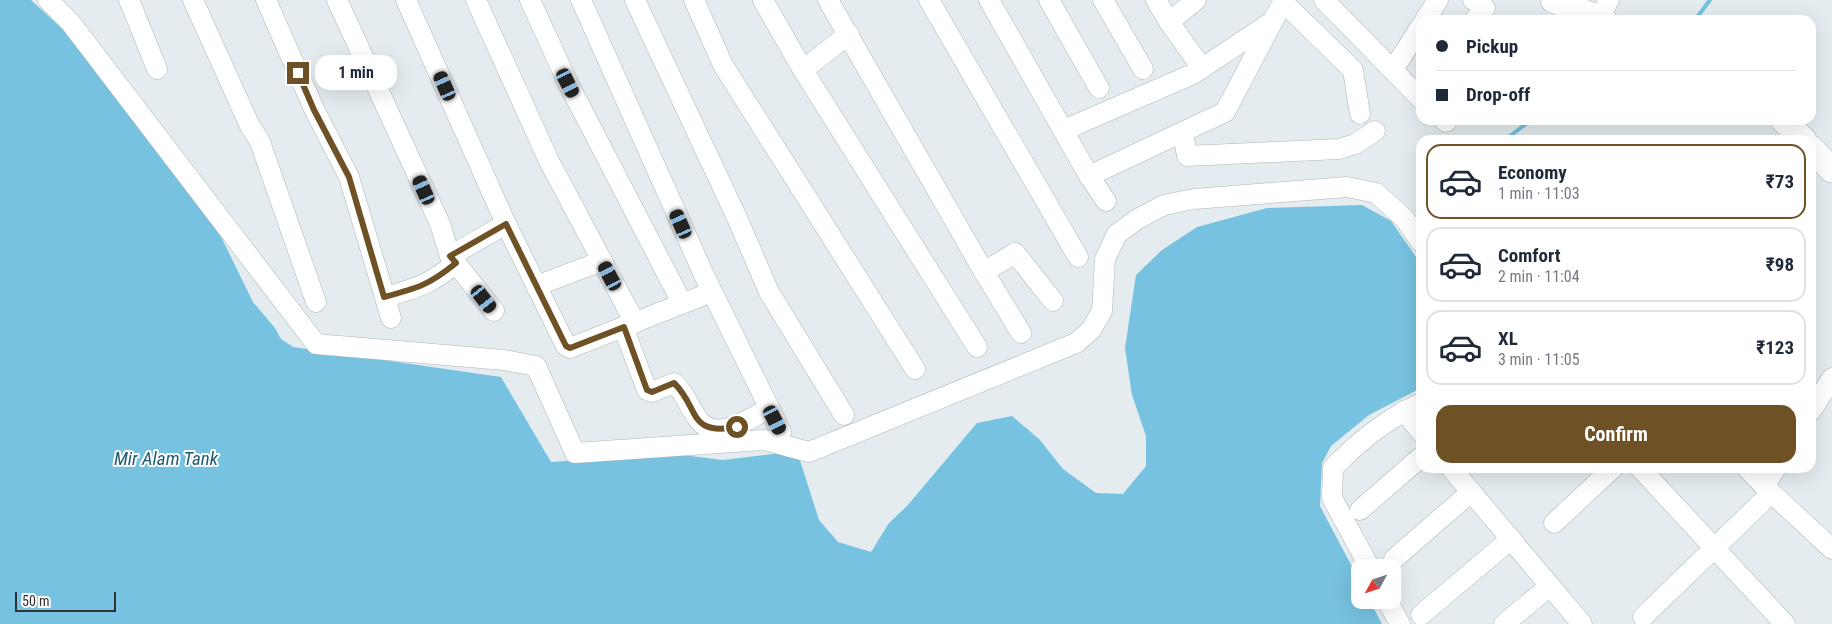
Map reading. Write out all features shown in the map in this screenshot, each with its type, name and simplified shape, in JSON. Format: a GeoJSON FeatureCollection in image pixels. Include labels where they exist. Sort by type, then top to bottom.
{"type":"FeatureCollection","features":[{"type":"Feature","properties":{"kind":"main road"},"geometry":{"type":"LineString","coordinates":[[1553,0],[1604,13]]}},
{"type":"Feature","properties":{"kind":"main road"},"geometry":{"type":"LineString","coordinates":[[1788,125],[1798,135]]}},
{"type":"Feature","properties":{"kind":"main road"},"geometry":{"type":"LineString","coordinates":[[1816,153],[1832,170]]}},
{"type":"Feature","properties":{"kind":"street"},"geometry":{"type":"LineString","coordinates":[[48,0],[70,22],[316,344],[504,360],[536,366],[575,453],[764,440],[810,452],[1076,343],[1091,330],[1102,311],[1105,260],[1117,234],[1136,220],[1164,205],[1194,199],[1347,187],[1376,193],[1415,233]]}},
{"type":"Feature","properties":{"kind":"street"},"geometry":{"type":"LineString","coordinates":[[129,0],[157,69]]}},
{"type":"Feature","properties":{"kind":"street"},"geometry":{"type":"LineString","coordinates":[[193,0],[249,124],[260,142],[316,302]]}},
{"type":"Feature","properties":{"kind":"street"},"geometry":{"type":"LineString","coordinates":[[266,0],[314,110],[349,177],[391,318]]}},
{"type":"Feature","properties":{"kind":"street"},"geometry":{"type":"LineString","coordinates":[[337,0],[440,224],[453,259],[494,311]]}},
{"type":"Feature","properties":{"kind":"street"},"geometry":{"type":"LineString","coordinates":[[406,0],[506,224],[566,346],[570,348],[712,292]]}},
{"type":"Feature","properties":{"kind":"street"},"geometry":{"type":"LineString","coordinates":[[476,0],[549,161],[602,261],[629,325],[647,390],[652,392],[674,383],[699,422],[706,427],[720,430],[737,427],[769,408]]}},
{"type":"Feature","properties":{"kind":"street"},"geometry":{"type":"LineString","coordinates":[[530,0],[568,83],[682,303]]}},
{"type":"Feature","properties":{"kind":"street"},"geometry":{"type":"LineString","coordinates":[[581,0],[712,292],[781,432]]}},
{"type":"Feature","properties":{"kind":"street"},"geometry":{"type":"LineString","coordinates":[[635,0],[738,220],[769,292],[844,415]]}},
{"type":"Feature","properties":{"kind":"street"},"geometry":{"type":"LineString","coordinates":[[694,0],[723,65],[915,369]]}},
{"type":"Feature","properties":{"kind":"street"},"geometry":{"type":"LineString","coordinates":[[763,0],[803,70],[977,347]]}},
{"type":"Feature","properties":{"kind":"street"},"geometry":{"type":"LineString","coordinates":[[828,0],[1021,333]]}},
{"type":"Feature","properties":{"kind":"street"},"geometry":{"type":"LineString","coordinates":[[929,0],[1078,257]]}},
{"type":"Feature","properties":{"kind":"street"},"geometry":{"type":"LineString","coordinates":[[989,0],[1089,176],[1106,201]]}},
{"type":"Feature","properties":{"kind":"street"},"geometry":{"type":"LineString","coordinates":[[1049,0],[1099,88]]}},
{"type":"Feature","properties":{"kind":"street"},"geometry":{"type":"LineString","coordinates":[[1103,0],[1143,69]]}},
{"type":"Feature","properties":{"kind":"street"},"geometry":{"type":"LineString","coordinates":[[1156,0],[1168,22],[1202,68]]}},
{"type":"Feature","properties":{"kind":"street"},"geometry":{"type":"LineString","coordinates":[[1168,22],[1196,0]]}},
{"type":"Feature","properties":{"kind":"street"},"geometry":{"type":"LineString","coordinates":[[1324,0],[1393,70],[1416,88]]}},
{"type":"Feature","properties":{"kind":"street"},"geometry":{"type":"LineString","coordinates":[[1428,15],[1438,0]]}},
{"type":"Feature","properties":{"kind":"street"},"geometry":{"type":"LineString","coordinates":[[1472,0],[1485,8],[1479,15]]}},
{"type":"Feature","properties":{"kind":"street"},"geometry":{"type":"LineString","coordinates":[[1089,176],[1224,112],[1283,1],[1353,70],[1360,114]]}},
{"type":"Feature","properties":{"kind":"street"},"geometry":{"type":"LineString","coordinates":[[1064,130],[1193,74],[1271,22]]}},
{"type":"Feature","properties":{"kind":"street"},"geometry":{"type":"LineString","coordinates":[[803,70],[849,34]]}},
{"type":"Feature","properties":{"kind":"street"},"geometry":{"type":"LineString","coordinates":[[1393,70],[1416,34]]}},
{"type":"Feature","properties":{"kind":"street"},"geometry":{"type":"LineString","coordinates":[[1183,133],[1187,156],[1339,149],[1355,144],[1375,131]]}},
{"type":"Feature","properties":{"kind":"street"},"geometry":{"type":"LineString","coordinates":[[384,297],[424,286],[437,278],[453,259],[506,224]]}},
{"type":"Feature","properties":{"kind":"street"},"geometry":{"type":"LineString","coordinates":[[984,272],[1015,253],[1053,301]]}},
{"type":"Feature","properties":{"kind":"street"},"geometry":{"type":"LineString","coordinates":[[536,286],[602,261]]}},
{"type":"Feature","properties":{"kind":"street"},"geometry":{"type":"LineString","coordinates":[[1816,403],[1832,378]]}},
{"type":"Feature","properties":{"kind":"street"},"geometry":{"type":"LineString","coordinates":[[1365,559],[1332,498],[1333,468],[1352,448],[1412,407]]}},
{"type":"Feature","properties":{"kind":"street"},"geometry":{"type":"LineString","coordinates":[[1360,510],[1416,461]]}},
{"type":"Feature","properties":{"kind":"street"},"geometry":{"type":"LineString","coordinates":[[1455,473],[1582,624]]}},
{"type":"Feature","properties":{"kind":"street"},"geometry":{"type":"LineString","coordinates":[[1554,523],[1608,473]]}},
{"type":"Feature","properties":{"kind":"street"},"geometry":{"type":"LineString","coordinates":[[1645,473],[1784,624]]}},
{"type":"Feature","properties":{"kind":"street"},"geometry":{"type":"LineString","coordinates":[[1750,473],[1763,494],[1832,549]]}},
{"type":"Feature","properties":{"kind":"street"},"geometry":{"type":"LineString","coordinates":[[1643,617],[1715,547],[1763,494],[1774,473]]}},
{"type":"Feature","properties":{"kind":"street"},"geometry":{"type":"LineString","coordinates":[[1394,559],[1472,492]]}},
{"type":"Feature","properties":{"kind":"street"},"geometry":{"type":"LineString","coordinates":[[1421,615],[1511,540]]}},
{"type":"Feature","properties":{"kind":"street"},"geometry":{"type":"LineString","coordinates":[[1504,624],[1550,586]]}},
{"type":"Feature","properties":{"kind":"street"},"geometry":{"type":"LineString","coordinates":[[1392,609],[1400,624]]}},
{"type":"Feature","properties":{"kind":"water","name":"Mir Alam Tank"},"geometry":{"type":"Polygon","coordinates":[[[0,0],[31,0],[87,52],[205,204],[253,302],[275,328],[281,339],[293,347],[501,377],[551,462],[675,454],[723,460],[797,451],[819,520],[838,542],[871,552],[889,523],[907,506],[977,423],[1012,416],[1039,439],[1063,469],[1096,493],[1123,494],[1146,466],[1146,436],[1132,395],[1125,348],[1136,275],[1162,250],[1197,227],[1267,208],[1362,205],[1391,221],[1416,257],[1416,391],[1369,415],[1331,446],[1322,463],[1320,506],[1351,565],[1351,609],[1374,609],[1382,624],[0,624],[0,0]]]}},
{"type":"Feature","properties":{"kind":"waterway"},"geometry":{"type":"LineString","coordinates":[[1699,15],[1710,0]]}},
{"type":"Feature","properties":{"kind":"waterway"},"geometry":{"type":"LineString","coordinates":[[1512,135],[1524,125]]}},
{"type":"Feature","properties":{"kind":"route"},"geometry":{"type":"LineString","coordinates":[[298,73],[314,110],[349,177],[384,297],[424,286],[456,263],[450,256],[506,224],[566,346],[570,348],[624,327],[647,390],[652,392],[674,383],[699,422],[706,427],[720,430],[737,427]]}}]}
